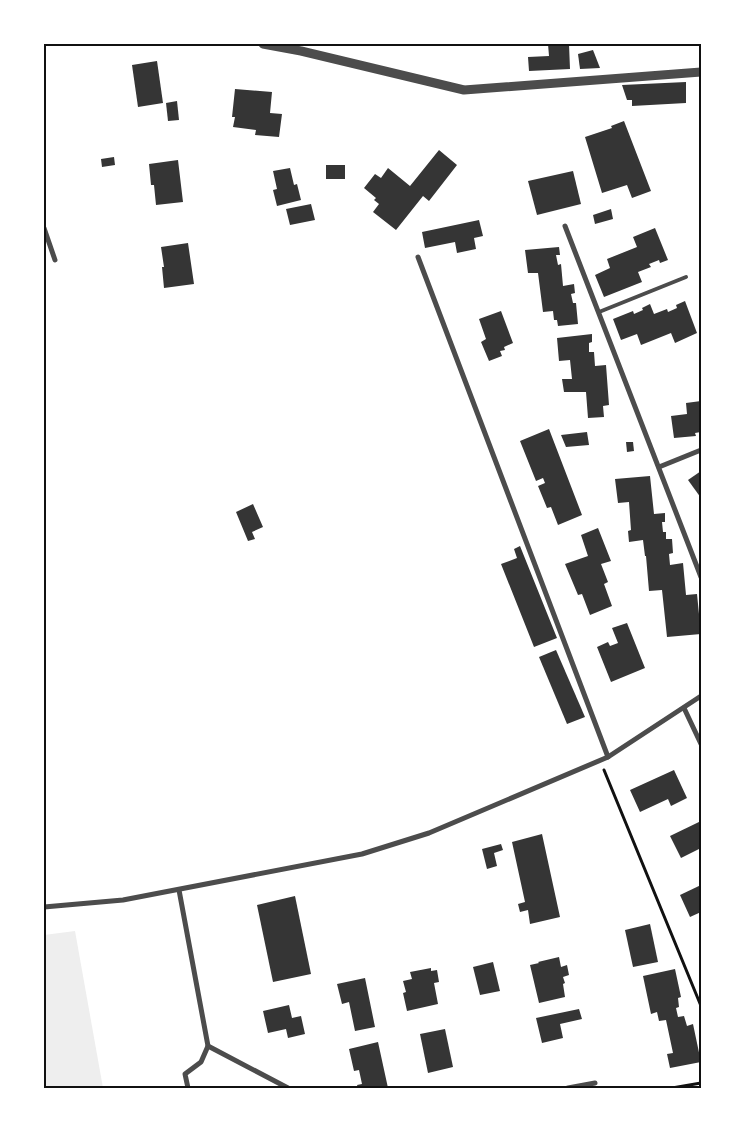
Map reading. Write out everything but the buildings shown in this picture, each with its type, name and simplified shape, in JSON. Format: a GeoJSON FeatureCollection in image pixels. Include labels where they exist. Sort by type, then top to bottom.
{"type":"FeatureCollection","features":[{"type":"Feature","properties":{"kind":"street"},"geometry":{"type":"LineString","coordinates":[[263,44],[464,90],[701,72]]}},
{"type":"Feature","properties":{"kind":"street"},"geometry":{"type":"LineString","coordinates":[[566,226],[701,577]]}},
{"type":"Feature","properties":{"kind":"street"},"geometry":{"type":"LineString","coordinates":[[44,228],[55,260]]}},
{"type":"Feature","properties":{"kind":"street"},"geometry":{"type":"LineString","coordinates":[[418,257],[608,757]]}},
{"type":"Feature","properties":{"kind":"street"},"geometry":{"type":"LineString","coordinates":[[659,467],[701,450]]}},
{"type":"Feature","properties":{"kind":"street"},"geometry":{"type":"LineString","coordinates":[[44,907],[123,900],[179,890],[362,854],[429,833],[608,757],[701,696]]}},
{"type":"Feature","properties":{"kind":"street"},"geometry":{"type":"LineString","coordinates":[[684,708],[701,744]]}},
{"type":"Feature","properties":{"kind":"street"},"geometry":{"type":"LineString","coordinates":[[179,890],[208,1046],[201,1062],[185,1074],[188,1088]]}},
{"type":"Feature","properties":{"kind":"street"},"geometry":{"type":"LineString","coordinates":[[208,1046],[285,1088]]}},
{"type":"Feature","properties":{"kind":"street"},"geometry":{"type":"LineString","coordinates":[[568,1088],[595,1083]]}},
{"type":"Feature","properties":{"kind":"lane"},"geometry":{"type":"LineString","coordinates":[[599,312],[686,277]]}},
{"type":"Feature","properties":{"kind":"path"},"geometry":{"type":"LineString","coordinates":[[600,760],[701,1006]]}},
{"type":"Feature","properties":{"kind":"path"},"geometry":{"type":"LineString","coordinates":[[672,1088],[701,1083]]}},
{"type":"Feature","properties":{"kind":"shaded area"},"geometry":{"type":"Polygon","coordinates":[[[75,931],[103,1088],[44,1088],[44,935],[75,931]]]}}]}
